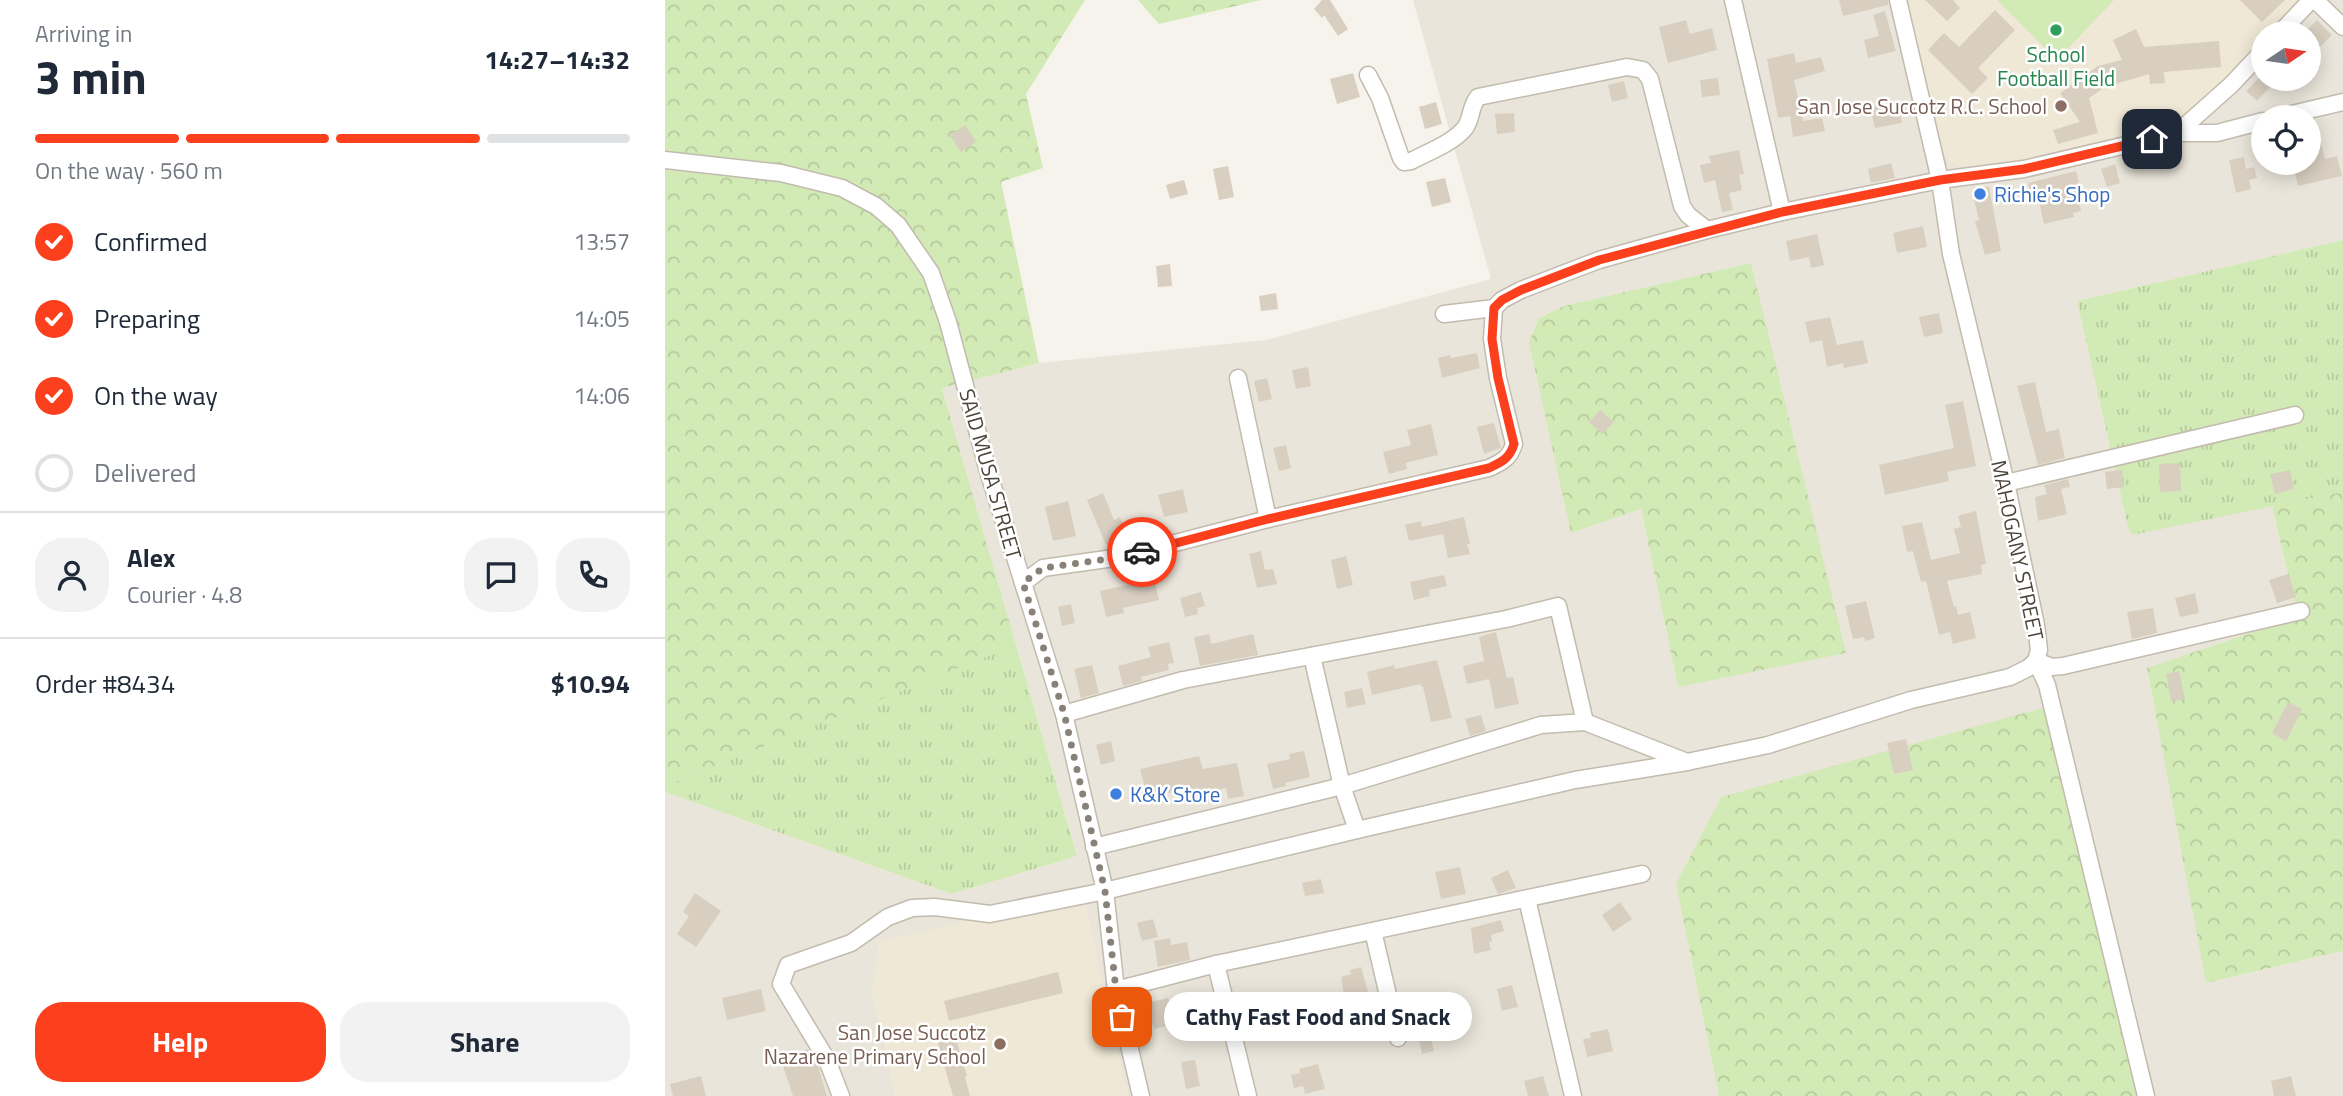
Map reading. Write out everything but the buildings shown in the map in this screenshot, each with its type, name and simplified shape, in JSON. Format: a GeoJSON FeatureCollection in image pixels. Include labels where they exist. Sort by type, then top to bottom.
{"type":"FeatureCollection","features":[{"type":"Feature","properties":{"kind":"street"},"geometry":{"type":"LineString","coordinates":[[1733,0],[1782,212]]}},
{"type":"Feature","properties":{"kind":"street","name":"MAHOGANY STREET"},"geometry":{"type":"LineString","coordinates":[[1898,0],[1940,180],[1951,254],[2006,483],[2036,625],[2039,650],[2035,661],[2047,685],[2146,1096]]}},
{"type":"Feature","properties":{"kind":"street"},"geometry":{"type":"LineString","coordinates":[[2292,21],[2313,0],[2343,27]]}},
{"type":"Feature","properties":{"kind":"street"},"geometry":{"type":"LineString","coordinates":[[2178,133],[2251,64]]}},
{"type":"Feature","properties":{"kind":"street"},"geometry":{"type":"LineString","coordinates":[[1369,75],[1404,162],[1412,161],[1457,136],[1469,121],[1474,101],[1478,97],[1627,68],[1643,70],[1650,79],[1682,206],[1688,215],[1707,230]]}},
{"type":"Feature","properties":{"kind":"street"},"geometry":{"type":"LineString","coordinates":[[2321,107],[2343,102]]}},
{"type":"Feature","properties":{"kind":"street"},"geometry":{"type":"LineString","coordinates":[[1444,314],[1494,308],[1502,300],[1521,290],[1599,260],[1782,212],[1940,180],[2024,169],[2178,133],[2217,133],[2251,124]]}},
{"type":"Feature","properties":{"kind":"street","name":"SAID MUSA STREET"},"geometry":{"type":"LineString","coordinates":[[665,160],[781,173],[842,188],[876,206],[898,225],[931,273],[949,322],[988,471],[1064,713],[1105,891],[1116,990],[1141,1096]]}},
{"type":"Feature","properties":{"kind":"street"},"geometry":{"type":"LineString","coordinates":[[1023,583],[1043,568],[1121,557],[1268,519],[1489,468],[1510,455],[1514,444],[1498,378],[1492,339],[1494,308]]}},
{"type":"Feature","properties":{"kind":"street"},"geometry":{"type":"LineString","coordinates":[[1238,378],[1268,519]]}},
{"type":"Feature","properties":{"kind":"street"},"geometry":{"type":"LineString","coordinates":[[2006,483],[2295,415]]}},
{"type":"Feature","properties":{"kind":"street"},"geometry":{"type":"LineString","coordinates":[[1064,713],[1183,680],[1506,619],[1557,606],[1585,722]]}},
{"type":"Feature","properties":{"kind":"street"},"geometry":{"type":"LineString","coordinates":[[841,1096],[827,1060],[781,984],[788,965],[851,943],[888,918],[912,908],[990,914],[1105,891],[1575,780],[1687,762],[1768,745],[1911,700],[2010,677],[2028,668],[2035,661],[2052,667],[2063,666],[2301,611]]}},
{"type":"Feature","properties":{"kind":"street"},"geometry":{"type":"LineString","coordinates":[[1312,656],[1342,786],[1357,830]]}},
{"type":"Feature","properties":{"kind":"street"},"geometry":{"type":"LineString","coordinates":[[1094,847],[1342,786],[1541,725],[1585,722],[1687,762]]}},
{"type":"Feature","properties":{"kind":"street"},"geometry":{"type":"LineString","coordinates":[[1116,990],[1216,964],[1642,874]]}},
{"type":"Feature","properties":{"kind":"street"},"geometry":{"type":"LineString","coordinates":[[1527,899],[1573,1096]]}},
{"type":"Feature","properties":{"kind":"street"},"geometry":{"type":"LineString","coordinates":[[1373,931],[1398,1038]]}},
{"type":"Feature","properties":{"kind":"street"},"geometry":{"type":"LineString","coordinates":[[1216,964],[1248,1096]]}},
{"type":"Feature","properties":{"kind":"shaded area"},"geometry":{"type":"Polygon","coordinates":[[[1413,0],[2343,0],[2343,240],[2077,301],[2128,527],[2132,534],[2272,506],[2298,617],[2147,669],[2207,983],[2343,951],[2343,1096],[2144,1096],[1676,884],[1719,1096],[665,1096],[665,792],[952,894],[1077,856],[942,388],[1039,363],[1266,340],[1491,279],[1413,0]],[[1751,263],[1564,306],[1539,318],[1571,533],[1641,509],[1678,687],[1751,263]]]}},
{"type":"Feature","properties":{"kind":"shaded area","name":"San Jose Succotz R.C. School"},"geometry":{"type":"Polygon","coordinates":[[[1911,0],[2298,0],[2279,21],[2251,21],[2251,52],[2223,82],[2164,130],[1978,173],[1951,163],[1934,137],[1908,4],[1911,0]]]}},
{"type":"Feature","properties":{"kind":"shaded area","name":"San Jose Succotz Nazarene Primary School"},"geometry":{"type":"Polygon","coordinates":[[[1083,893],[1128,1096],[895,1096],[872,992],[879,942],[1083,893]]]}},
{"type":"Feature","properties":{"kind":"green space"},"geometry":{"type":"Polygon","coordinates":[[[665,0],[1085,0],[1026,94],[1043,168],[1001,182],[1039,363],[942,388],[1016,645],[665,786],[665,0]]]}},
{"type":"Feature","properties":{"kind":"green space"},"geometry":{"type":"Polygon","coordinates":[[[1138,0],[1261,0],[1159,24],[1138,0]]]}},
{"type":"Feature","properties":{"kind":"green space","name":"School Football Field"},"geometry":{"type":"Polygon","coordinates":[[[1997,0],[2114,0],[2057,60],[1997,0]]]}},
{"type":"Feature","properties":{"kind":"green space"},"geometry":{"type":"Polygon","coordinates":[[[2343,240],[2343,492],[2132,535],[2077,301],[2343,240]]]}},
{"type":"Feature","properties":{"kind":"green space"},"geometry":{"type":"Polygon","coordinates":[[[1751,263],[1846,653],[1678,687],[1641,509],[1571,533],[1529,342],[1539,318],[1564,306],[1751,263]]]}},
{"type":"Feature","properties":{"kind":"green space"},"geometry":{"type":"Polygon","coordinates":[[[2343,492],[2343,951],[2206,983],[2147,668],[2298,617],[2272,506],[2343,492]]]}},
{"type":"Feature","properties":{"kind":"green space"},"geometry":{"type":"Polygon","coordinates":[[[1016,645],[1077,856],[952,894],[665,792],[665,786],[1005,647],[1016,645]]]}},
{"type":"Feature","properties":{"kind":"green space"},"geometry":{"type":"Polygon","coordinates":[[[2046,707],[2144,1096],[1719,1096],[1676,884],[1721,797],[2046,707]]]}},
{"type":"Feature","properties":{"kind":"way so far"},"geometry":{"type":"LineString","coordinates":[[1122,1017],[1116,990],[1105,891],[1064,713],[1023,583],[1043,568],[1142,552]]}},
{"type":"Feature","properties":{"kind":"place","name":"School Football Field"},"geometry":{"type":"Point","coordinates":[2056,30]}},
{"type":"Feature","properties":{"kind":"place","name":"San Jose Succotz R.C. School"},"geometry":{"type":"Point","coordinates":[2061,106]}},
{"type":"Feature","properties":{"kind":"place","name":"Richie's Shop"},"geometry":{"type":"Point","coordinates":[1980,194]}},
{"type":"Feature","properties":{"kind":"place","name":"K&K Store"},"geometry":{"type":"Point","coordinates":[1116,794]}},
{"type":"Feature","properties":{"kind":"place","name":"Cathy Fast Food and Snack"},"geometry":{"type":"Point","coordinates":[1122,1017]}},
{"type":"Feature","properties":{"kind":"place","name":"San Jose Succotz Nazarene Primary School"},"geometry":{"type":"Point","coordinates":[1000,1044]}},
{"type":"Feature","properties":{"kind":"route"},"geometry":{"type":"LineString","coordinates":[[1142,552],[1268,519],[1489,468],[1500,463],[1510,455],[1514,444],[1498,378],[1492,339],[1494,308],[1502,300],[1521,290],[1599,260],[1782,212],[1940,180],[2024,169],[2152,139]]}}]}
